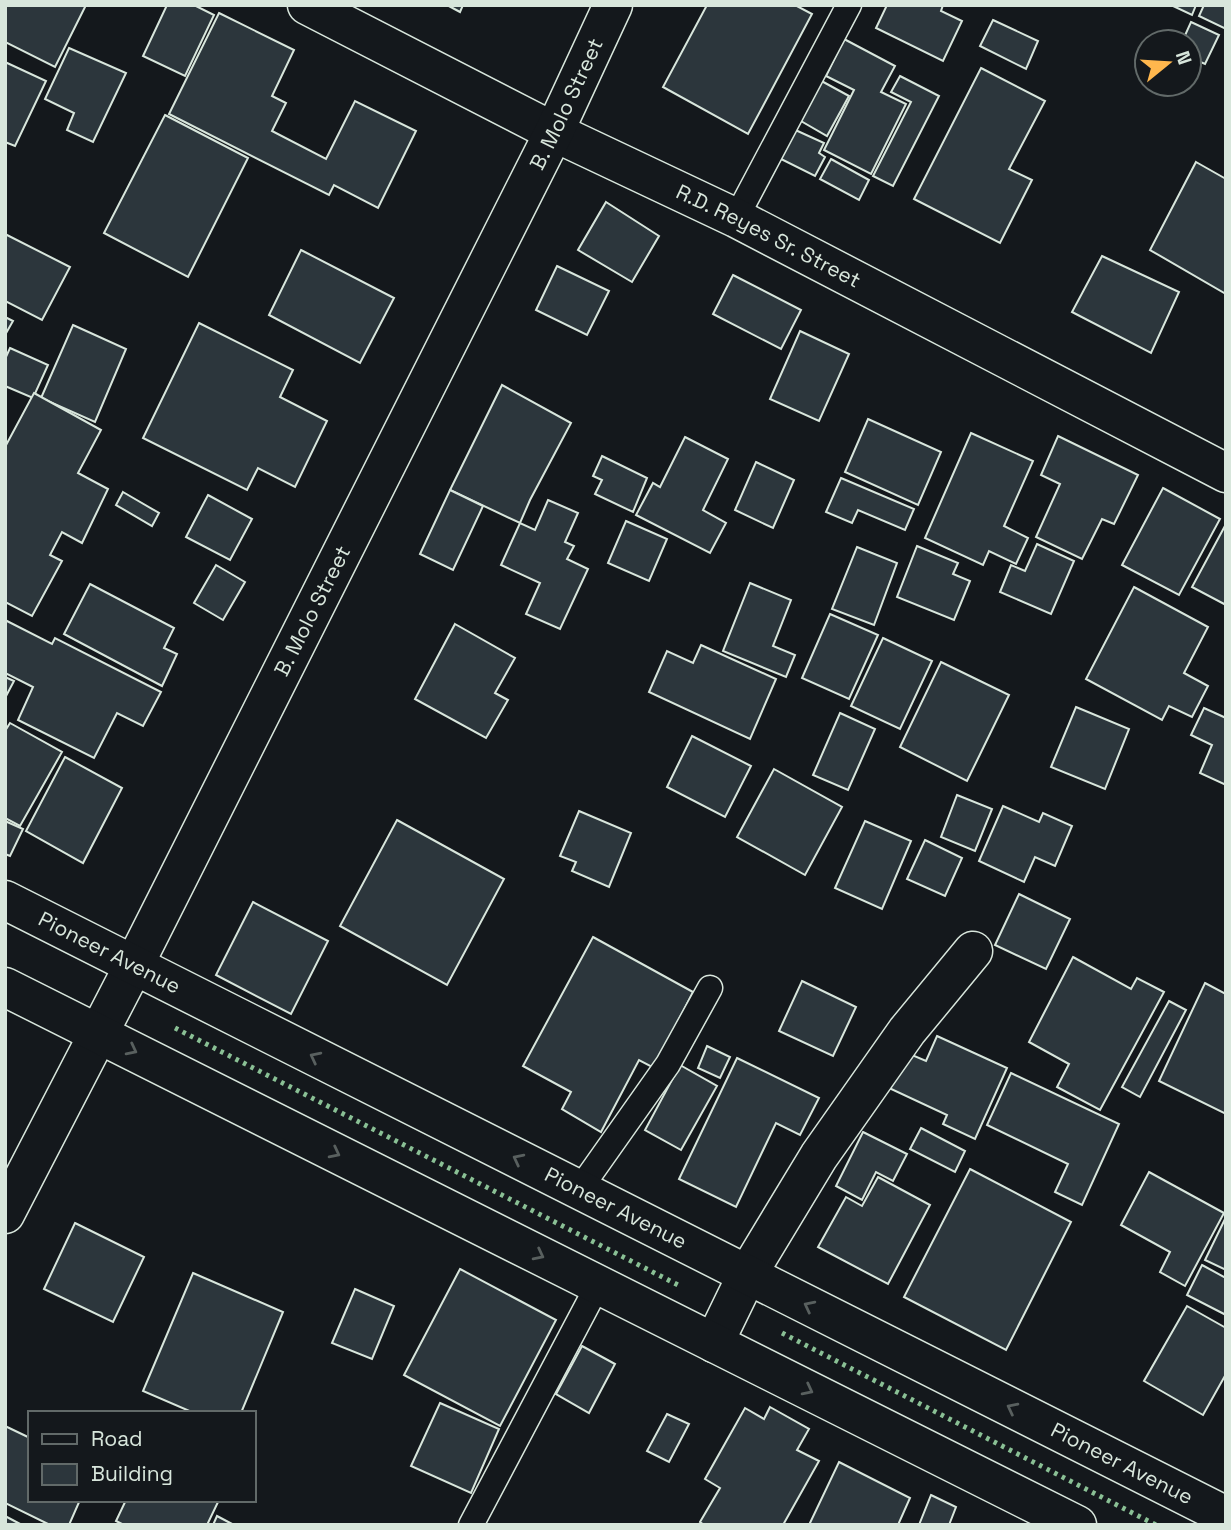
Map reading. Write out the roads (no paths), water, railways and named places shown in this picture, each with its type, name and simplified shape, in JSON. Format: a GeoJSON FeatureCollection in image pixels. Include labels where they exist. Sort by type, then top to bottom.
{"type":"FeatureCollection","features":[{"type":"Feature","properties":{"kind":"street","name":"R.D. Reyes Sr. Street"},"geometry":{"type":"LineString","coordinates":[[307,5],[554,132],[736,218],[1226,473]]}},
{"type":"Feature","properties":{"kind":"street","name":"B. Molo Street"},"geometry":{"type":"LineString","coordinates":[[5,1214],[134,965],[554,132],[613,5]]}},
{"type":"Feature","properties":{"kind":"street","name":"Pioneer Avenue"},"geometry":{"type":"LineString","coordinates":[[5,900],[1226,1516]]}},
{"type":"Feature","properties":{"kind":"street"},"geometry":{"type":"LineString","coordinates":[[714,1343],[747,1275],[819,1156],[907,1031],[973,951]]}},
{"type":"Feature","properties":{"kind":"street"},"geometry":{"type":"LineString","coordinates":[[5,987],[1077,1525]]}},
{"type":"Feature","properties":{"kind":"lane"},"geometry":{"type":"LineString","coordinates":[[736,218],[849,5]]}},
{"type":"Feature","properties":{"kind":"lane"},"geometry":{"type":"LineString","coordinates":[[579,1189],[668,1064],[710,988]]}},
{"type":"Feature","properties":{"kind":"lane"},"geometry":{"type":"LineString","coordinates":[[471,1525],[598,1285]]}}]}
